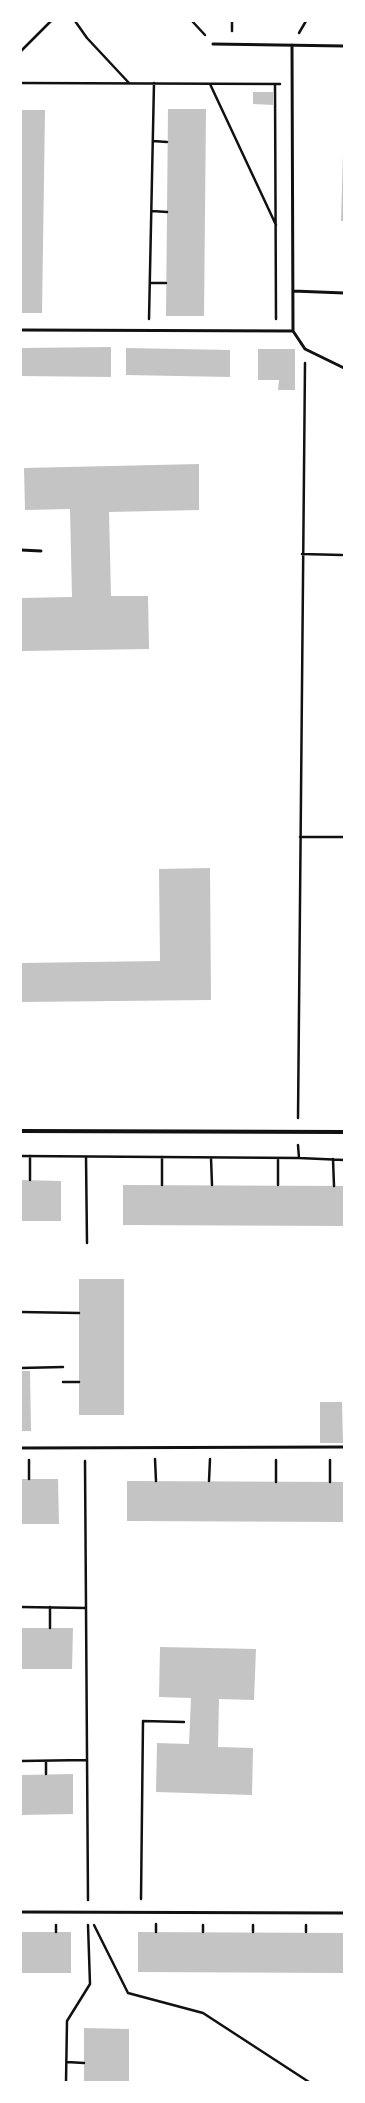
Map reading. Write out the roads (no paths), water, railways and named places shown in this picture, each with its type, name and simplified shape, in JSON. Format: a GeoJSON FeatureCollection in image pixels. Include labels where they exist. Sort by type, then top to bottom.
{"type":"FeatureCollection","features":[{"type":"Feature","properties":{"kind":"street"},"geometry":{"type":"LineString","coordinates":[[21,1131],[344,1132]]}},
{"type":"Feature","properties":{"kind":"lane"},"geometry":{"type":"LineString","coordinates":[[213,44],[344,46]]}},
{"type":"Feature","properties":{"kind":"lane"},"geometry":{"type":"LineString","coordinates":[[292,45],[293,331],[305,349],[344,368]]}},
{"type":"Feature","properties":{"kind":"lane"},"geometry":{"type":"LineString","coordinates":[[293,291],[344,292]]}},
{"type":"Feature","properties":{"kind":"lane"},"geometry":{"type":"LineString","coordinates":[[21,330],[149,329],[293,331]]}},
{"type":"Feature","properties":{"kind":"lane"},"geometry":{"type":"LineString","coordinates":[[21,550],[41,550]]}},
{"type":"Feature","properties":{"kind":"lane"},"geometry":{"type":"LineString","coordinates":[[21,1448],[344,1447]]}},
{"type":"Feature","properties":{"kind":"lane"},"geometry":{"type":"LineString","coordinates":[[21,1912],[344,1913]]}}]}
